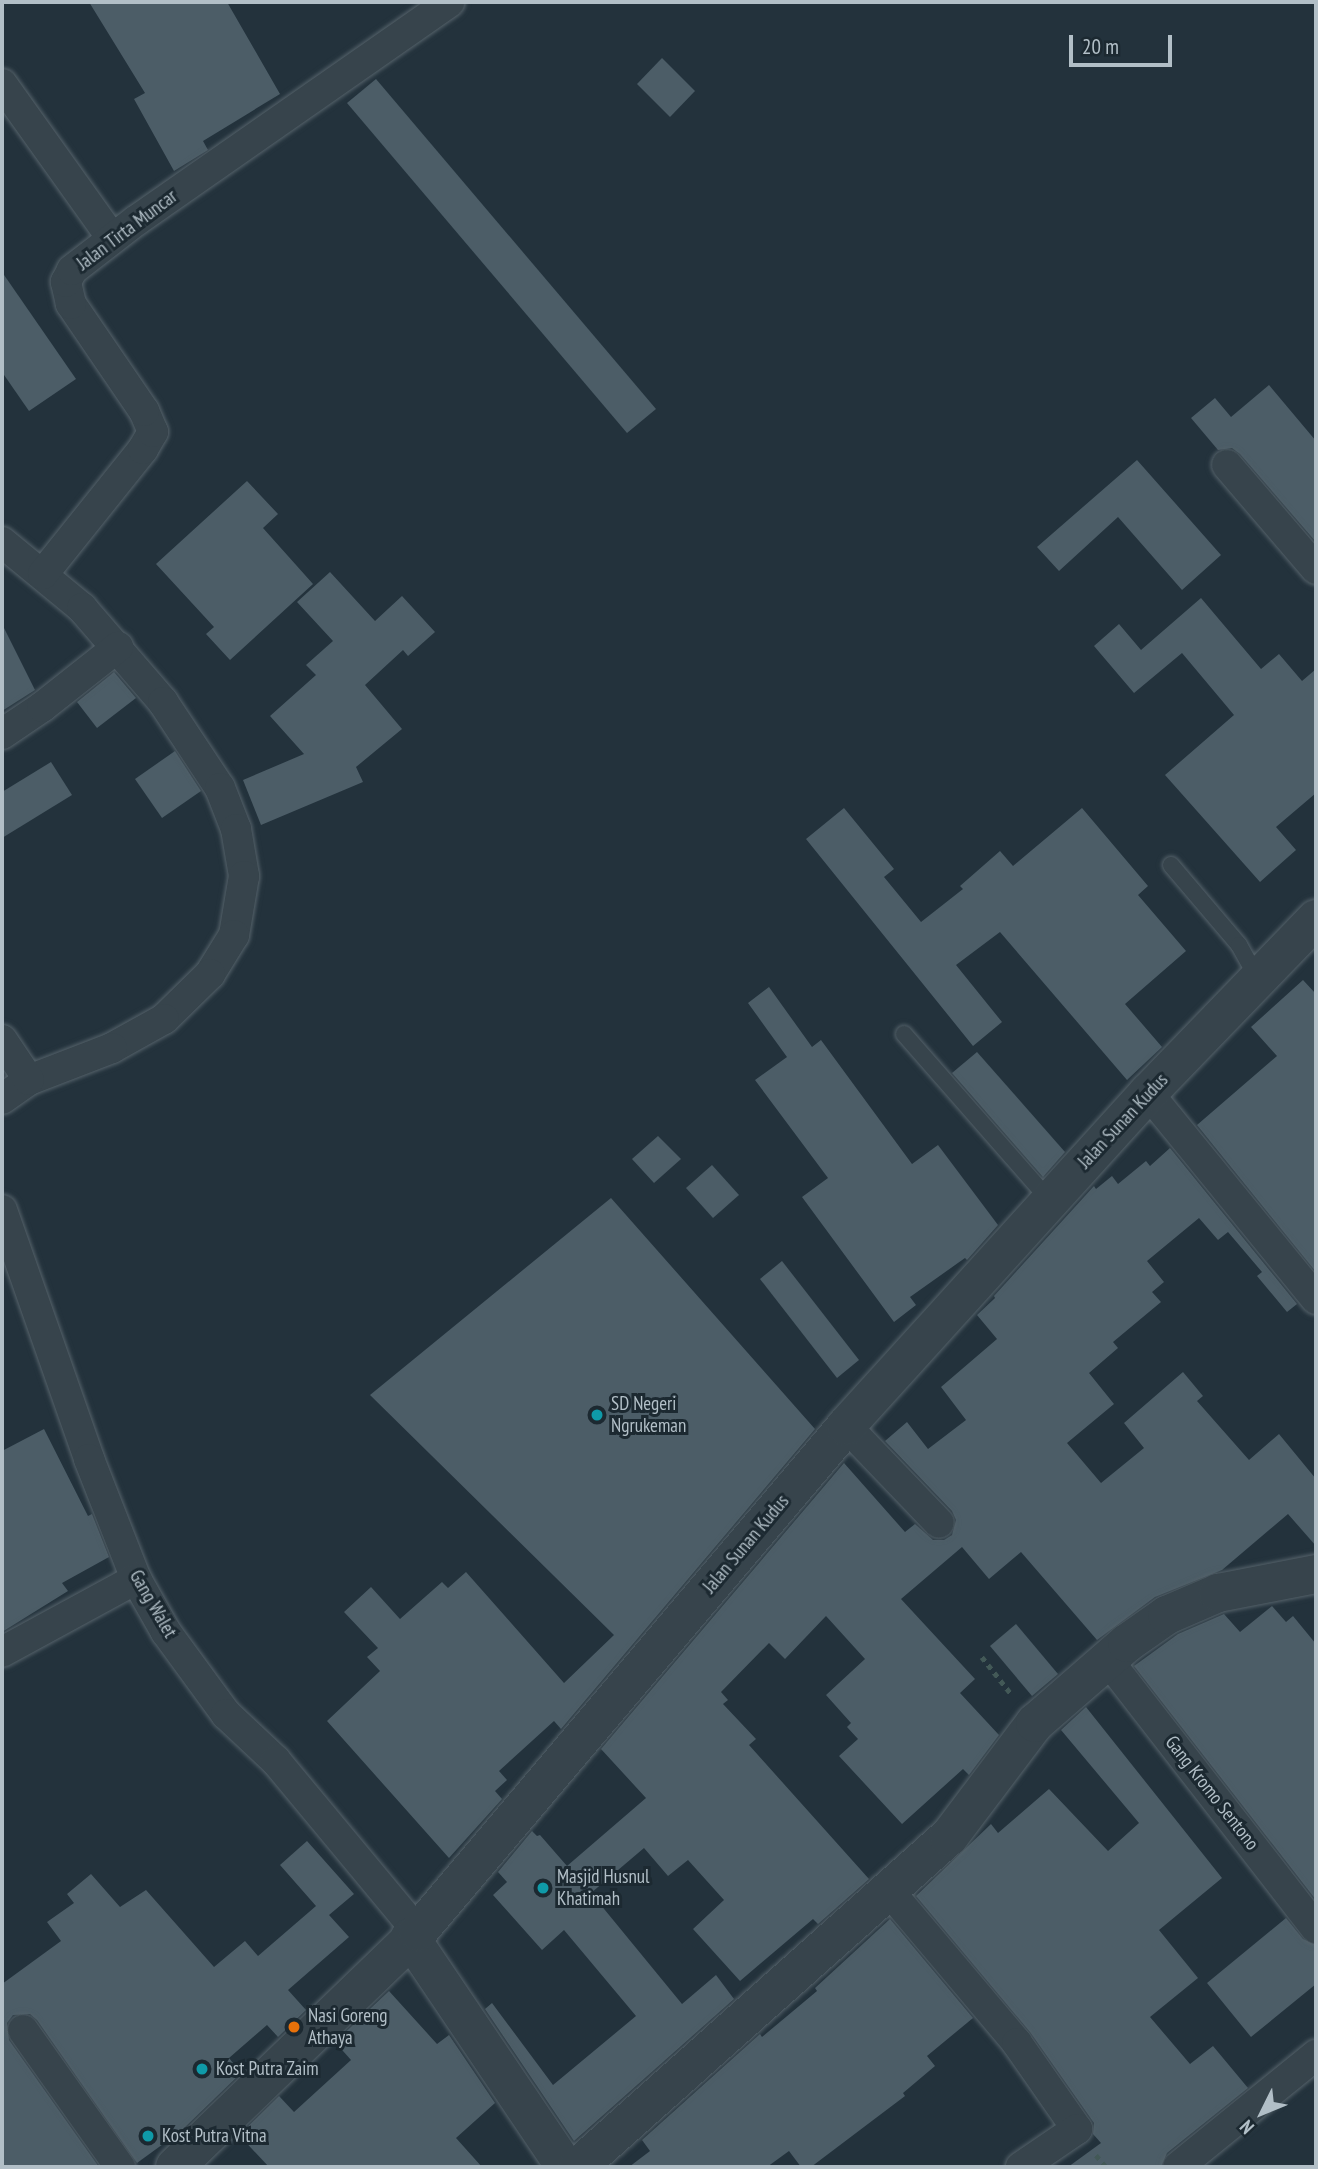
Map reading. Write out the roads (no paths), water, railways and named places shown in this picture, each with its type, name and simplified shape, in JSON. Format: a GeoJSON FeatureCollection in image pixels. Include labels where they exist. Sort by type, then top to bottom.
{"type":"FeatureCollection","features":[{"type":"Feature","properties":{"kind":"street","name":"Jalan Tirta Muncar"},"geometry":{"type":"LineString","coordinates":[[43,574],[144,449],[153,432],[144,411],[83,325],[66,292],[66,282],[72,270],[112,238],[450,2]]}},
{"type":"Feature","properties":{"kind":"street"},"geometry":{"type":"LineString","coordinates":[[2,84],[112,238]]}},
{"type":"Feature","properties":{"kind":"street"},"geometry":{"type":"LineString","coordinates":[[1227,465],[1316,569]]}},
{"type":"Feature","properties":{"kind":"street"},"geometry":{"type":"LineString","coordinates":[[2,542],[82,608],[163,702],[220,788],[236,829],[244,876],[234,935],[210,974],[164,1019],[112,1048],[29,1080],[2,1099]]}},
{"type":"Feature","properties":{"kind":"street"},"geometry":{"type":"LineString","coordinates":[[2,734],[42,707],[118,647]]}},
{"type":"Feature","properties":{"kind":"street","name":"Jalan Sunan Kudus"},"geometry":{"type":"LineString","coordinates":[[175,2167],[414,1934],[846,1426],[1148,1093],[1316,919]]}},
{"type":"Feature","properties":{"kind":"street"},"geometry":{"type":"LineString","coordinates":[[2,1040],[29,1080]]}},
{"type":"Feature","properties":{"kind":"street"},"geometry":{"type":"LineString","coordinates":[[1148,1093],[1316,1299]]}},
{"type":"Feature","properties":{"kind":"street","name":"Gang Walet"},"geometry":{"type":"LineString","coordinates":[[2,1210],[85,1446],[136,1579],[166,1632],[226,1714],[276,1761],[414,1934]]}},
{"type":"Feature","properties":{"kind":"street"},"geometry":{"type":"LineString","coordinates":[[846,1426],[939,1523]]}},
{"type":"Feature","properties":{"kind":"street"},"geometry":{"type":"LineString","coordinates":[[578,2167],[949,1837],[987,1791],[1035,1723],[1107,1658],[1167,1615],[1218,1593],[1316,1574]]}},
{"type":"Feature","properties":{"kind":"street"},"geometry":{"type":"LineString","coordinates":[[2,1652],[136,1579]]}},
{"type":"Feature","properties":{"kind":"street","name":"Gang Kromo Sentono"},"geometry":{"type":"LineString","coordinates":[[1107,1658],[1316,1928]]}},
{"type":"Feature","properties":{"kind":"street"},"geometry":{"type":"LineString","coordinates":[[890,1892],[1017,2043],[1077,2129],[1021,2167]]}},
{"type":"Feature","properties":{"kind":"street"},"geometry":{"type":"LineString","coordinates":[[414,1934],[565,2167]]}},
{"type":"Feature","properties":{"kind":"street"},"geometry":{"type":"LineString","coordinates":[[23,2030],[120,2167]]}},
{"type":"Feature","properties":{"kind":"street"},"geometry":{"type":"LineString","coordinates":[[1178,2167],[1316,2055]]}},
{"type":"Feature","properties":{"kind":"lane"},"geometry":{"type":"LineString","coordinates":[[1171,865],[1239,945],[1257,978]]}},
{"type":"Feature","properties":{"kind":"lane"},"geometry":{"type":"LineString","coordinates":[[904,1034],[1050,1201]]}},
{"type":"Feature","properties":{"kind":"place","name":"SD Negeri Ngrukeman"},"geometry":{"type":"Point","coordinates":[597,1415]}},
{"type":"Feature","properties":{"kind":"place","name":"Masjid Husnul Khatimah"},"geometry":{"type":"Point","coordinates":[543,1888]}},
{"type":"Feature","properties":{"kind":"place","name":"Nasi Goreng Athaya"},"geometry":{"type":"Point","coordinates":[294,2027]}},
{"type":"Feature","properties":{"kind":"place","name":"Kost Putra Zaim"},"geometry":{"type":"Point","coordinates":[202,2069]}},
{"type":"Feature","properties":{"kind":"place","name":"Kost Putra Vitna"},"geometry":{"type":"Point","coordinates":[148,2136]}}]}
